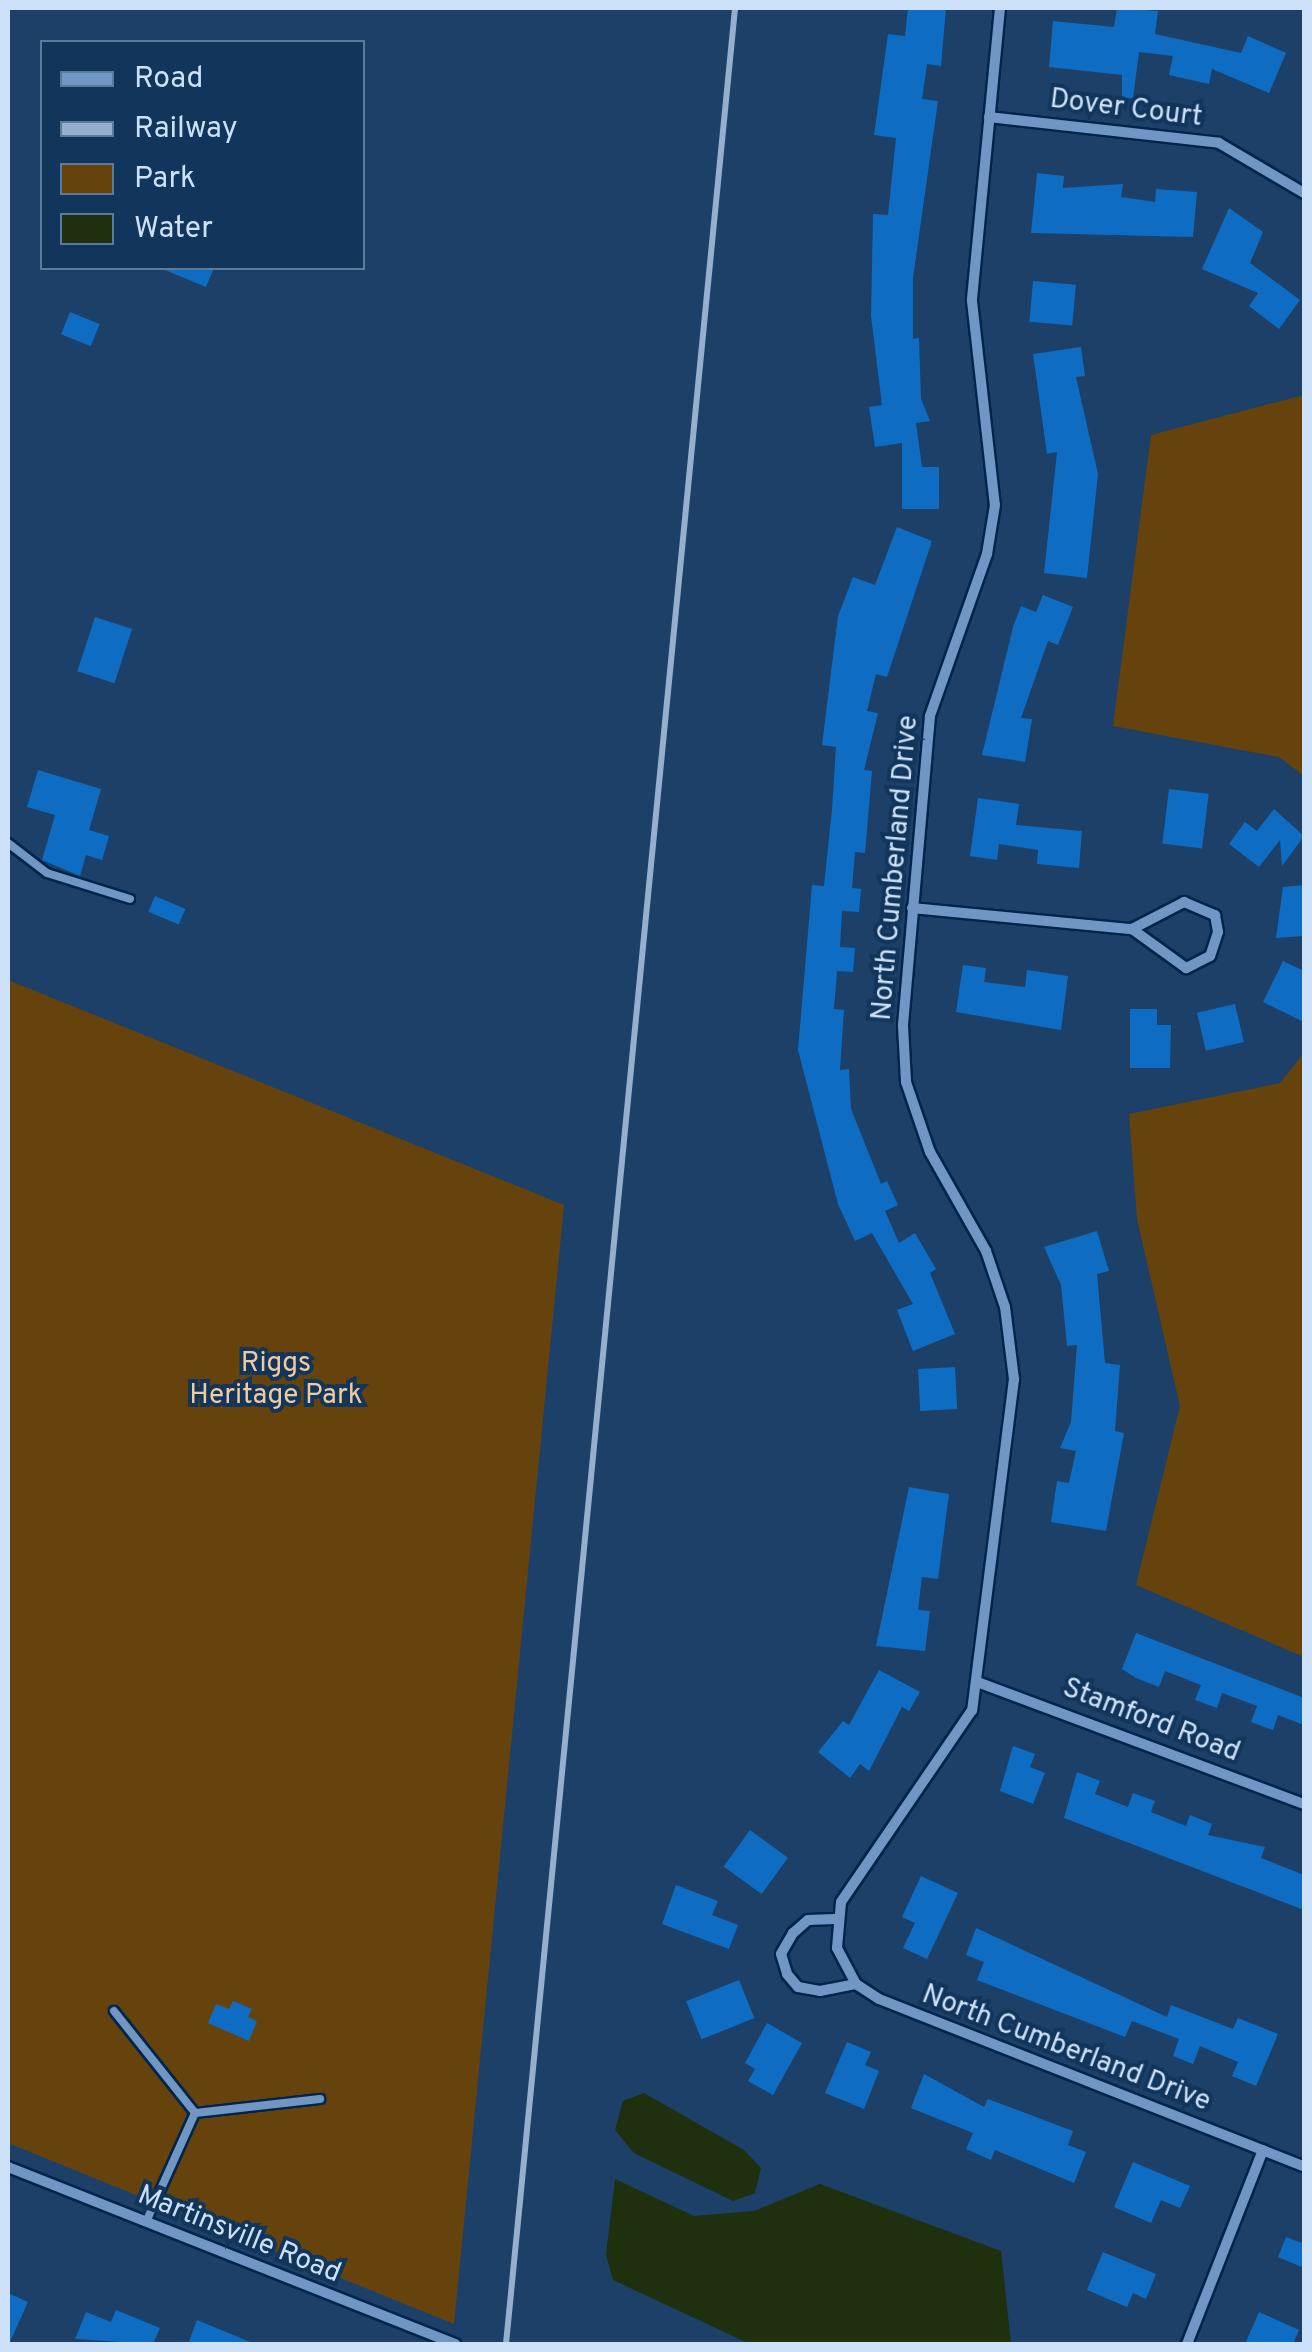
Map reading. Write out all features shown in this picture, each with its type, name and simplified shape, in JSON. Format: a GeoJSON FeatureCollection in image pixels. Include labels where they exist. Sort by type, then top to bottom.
{"type":"FeatureCollection","features":[{"type":"Feature","properties":{"kind":"street","name":"North Cumberland Drive"},"geometry":{"type":"LineString","coordinates":[[1000,8],[972,300],[995,505],[987,554],[930,716],[912,908],[906,1082],[930,1152],[986,1252],[1005,1306],[1014,1379],[980,1683],[959,1736],[864,1865],[836,1919],[808,1920],[792,1932],[782,1954],[787,1974],[798,1987],[820,1991],[856,1984],[1304,2166]]}},
{"type":"Feature","properties":{"kind":"street","name":"Dover Court"},"geometry":{"type":"LineString","coordinates":[[990,117],[1219,143],[1304,193]]}},
{"type":"Feature","properties":{"kind":"street"},"geometry":{"type":"LineString","coordinates":[[912,908],[1132,929],[1186,968],[1210,956],[1218,932],[1203,906],[1184,902],[1132,929]]}},
{"type":"Feature","properties":{"kind":"street","name":"Stamford Road"},"geometry":{"type":"LineString","coordinates":[[980,1683],[1304,1804]]}},
{"type":"Feature","properties":{"kind":"street"},"geometry":{"type":"LineString","coordinates":[[836,1919],[837,1948],[856,1984]]}},
{"type":"Feature","properties":{"kind":"street"},"geometry":{"type":"LineString","coordinates":[[1187,2344],[1263,2150]]}},
{"type":"Feature","properties":{"kind":"street","name":"Martinsville Road"},"geometry":{"type":"LineString","coordinates":[[8,2167],[454,2344]]}},
{"type":"Feature","properties":{"kind":"lane"},"geometry":{"type":"LineString","coordinates":[[8,843],[47,872],[130,898]]}},
{"type":"Feature","properties":{"kind":"lane"},"geometry":{"type":"LineString","coordinates":[[114,2011],[195,2113]]}},
{"type":"Feature","properties":{"kind":"lane"},"geometry":{"type":"LineString","coordinates":[[195,2113],[320,2099]]}},
{"type":"Feature","properties":{"kind":"lane"},"geometry":{"type":"LineString","coordinates":[[146,2222],[195,2113]]}},
{"type":"Feature","properties":{"kind":"green space"},"geometry":{"type":"Polygon","coordinates":[[[1304,395],[1304,776],[1279,757],[1113,726],[1151,435],[1304,395]]]}},
{"type":"Feature","properties":{"kind":"green space","name":"Riggs Heritage Park"},"geometry":{"type":"Polygon","coordinates":[[[8,980],[564,1205],[454,2324],[8,2143],[8,980]]]}},
{"type":"Feature","properties":{"kind":"green space"},"geometry":{"type":"Polygon","coordinates":[[[1304,1053],[1304,1657],[1136,1585],[1180,1406],[1137,1219],[1129,1114],[1280,1083],[1304,1053]]]}},
{"type":"Feature","properties":{"kind":"water"},"geometry":{"type":"Polygon","coordinates":[[[644,2093],[744,2150],[761,2168],[755,2193],[733,2201],[634,2153],[615,2130],[623,2101],[644,2093]]]}},
{"type":"Feature","properties":{"kind":"water"},"geometry":{"type":"Polygon","coordinates":[[[615,2179],[694,2216],[754,2211],[820,2184],[1001,2251],[1011,2344],[750,2344],[613,2280],[606,2255],[615,2179]]]}},
{"type":"Feature","properties":{"kind":"building"},"geometry":{"type":"Polygon","coordinates":[[[908,8],[946,8],[941,66],[927,64],[922,99],[938,101],[913,278],[913,339],[919,338],[921,399],[930,421],[916,423],[922,467],[939,467],[939,509],[902,509],[902,443],[875,447],[869,407],[882,405],[871,316],[873,214],[888,215],[896,138],[874,135],[888,34],[905,36],[908,8]]]}},
{"type":"Feature","properties":{"kind":"building"},"geometry":{"type":"Polygon","coordinates":[[[1117,8],[1158,11],[1155,34],[1241,53],[1248,36],[1286,53],[1269,93],[1212,69],[1209,84],[1169,75],[1173,56],[1139,52],[1133,98],[1122,98],[1122,75],[1049,67],[1053,21],[1114,27],[1117,8]]]}},
{"type":"Feature","properties":{"kind":"building"},"geometry":{"type":"Polygon","coordinates":[[[1037,173],[1064,176],[1063,188],[1123,184],[1121,197],[1155,202],[1156,189],[1197,192],[1193,237],[1031,233],[1037,173]]]}},
{"type":"Feature","properties":{"kind":"building"},"geometry":{"type":"Polygon","coordinates":[[[1229,208],[1263,232],[1250,263],[1300,300],[1279,329],[1249,306],[1258,293],[1202,269],[1229,208]]]}},
{"type":"Feature","properties":{"kind":"building"},"geometry":{"type":"Polygon","coordinates":[[[165,270],[213,270],[206,287],[165,270]]]}},
{"type":"Feature","properties":{"kind":"building"},"geometry":{"type":"Polygon","coordinates":[[[1033,281],[1076,285],[1072,326],[1029,322],[1033,281]]]}},
{"type":"Feature","properties":{"kind":"building"},"geometry":{"type":"Polygon","coordinates":[[[70,312],[100,324],[91,346],[61,334],[70,312]]]}},
{"type":"Feature","properties":{"kind":"building"},"geometry":{"type":"Polygon","coordinates":[[[1081,347],[1085,376],[1076,377],[1098,474],[1087,578],[1044,573],[1057,452],[1047,454],[1033,354],[1081,347]]]}},
{"type":"Feature","properties":{"kind":"building"},"geometry":{"type":"Polygon","coordinates":[[[897,527],[932,541],[887,677],[876,674],[867,711],[878,713],[864,770],[872,771],[865,853],[855,852],[852,888],[861,889],[859,912],[842,911],[840,947],[855,948],[853,972],[837,971],[834,1009],[844,1010],[840,1070],[849,1069],[851,1109],[881,1184],[887,1181],[898,1205],[885,1211],[899,1243],[915,1233],[936,1269],[930,1273],[955,1334],[913,1351],[897,1310],[913,1304],[872,1233],[855,1241],[838,1204],[798,1050],[812,885],[824,886],[832,809],[836,747],[822,745],[838,616],[853,577],[875,585],[897,527]]]}},
{"type":"Feature","properties":{"kind":"building"},"geometry":{"type":"Polygon","coordinates":[[[1043,595],[1073,607],[1058,645],[1048,641],[1021,718],[1032,719],[1025,762],[982,755],[1021,606],[1036,612],[1043,595]]]}},
{"type":"Feature","properties":{"kind":"building"},"geometry":{"type":"Polygon","coordinates":[[[95,617],[132,629],[114,683],[77,671],[95,617]]]}},
{"type":"Feature","properties":{"kind":"building"},"geometry":{"type":"Polygon","coordinates":[[[38,770],[101,789],[89,830],[109,836],[102,860],[86,855],[80,876],[42,860],[55,815],[27,807],[38,770]]]}},
{"type":"Feature","properties":{"kind":"building"},"geometry":{"type":"Polygon","coordinates":[[[1169,789],[1209,794],[1202,848],[1162,844],[1169,789]]]}},
{"type":"Feature","properties":{"kind":"building"},"geometry":{"type":"Polygon","coordinates":[[[978,798],[1019,804],[1016,825],[1082,831],[1079,868],[1037,864],[1038,850],[999,844],[997,860],[970,856],[978,798]]]}},
{"type":"Feature","properties":{"kind":"building"},"geometry":{"type":"Polygon","coordinates":[[[1274,809],[1304,836],[1282,866],[1280,840],[1259,867],[1229,844],[1245,822],[1257,831],[1274,809]]]}},
{"type":"Feature","properties":{"kind":"building"},"geometry":{"type":"Polygon","coordinates":[[[1304,885],[1304,936],[1276,938],[1283,887],[1304,885]]]}},
{"type":"Feature","properties":{"kind":"building"},"geometry":{"type":"Polygon","coordinates":[[[155,896],[185,909],[179,925],[148,912],[155,896]]]}},
{"type":"Feature","properties":{"kind":"building"},"geometry":{"type":"Polygon","coordinates":[[[1283,961],[1304,971],[1304,1022],[1263,1002],[1283,961]]]}},
{"type":"Feature","properties":{"kind":"building"},"geometry":{"type":"Polygon","coordinates":[[[963,965],[986,968],[984,982],[1025,987],[1027,970],[1068,976],[1061,1030],[956,1012],[963,965]]]}},
{"type":"Feature","properties":{"kind":"building"},"geometry":{"type":"Polygon","coordinates":[[[1235,1004],[1244,1042],[1206,1051],[1197,1013],[1235,1004]]]}},
{"type":"Feature","properties":{"kind":"building"},"geometry":{"type":"Polygon","coordinates":[[[1130,1009],[1157,1009],[1157,1025],[1171,1025],[1170,1068],[1130,1068],[1130,1009]]]}},
{"type":"Feature","properties":{"kind":"building"},"geometry":{"type":"Polygon","coordinates":[[[1097,1231],[1109,1271],[1097,1274],[1105,1363],[1120,1365],[1115,1431],[1124,1433],[1106,1531],[1051,1522],[1057,1481],[1069,1483],[1076,1451],[1060,1448],[1071,1422],[1077,1345],[1067,1346],[1061,1285],[1044,1247],[1097,1231]]]}},
{"type":"Feature","properties":{"kind":"building"},"geometry":{"type":"Polygon","coordinates":[[[955,1367],[957,1409],[920,1411],[918,1369],[955,1367]]]}},
{"type":"Feature","properties":{"kind":"building"},"geometry":{"type":"Polygon","coordinates":[[[909,1487],[949,1494],[938,1579],[922,1577],[918,1610],[930,1611],[925,1651],[876,1646],[909,1487]]]}},
{"type":"Feature","properties":{"kind":"building"},"geometry":{"type":"Polygon","coordinates":[[[1136,1633],[1304,1698],[1304,1725],[1278,1715],[1273,1730],[1251,1722],[1257,1706],[1222,1693],[1217,1708],[1195,1700],[1201,1685],[1165,1671],[1159,1687],[1136,1678],[1122,1669],[1136,1633]]]}},
{"type":"Feature","properties":{"kind":"building"},"geometry":{"type":"Polygon","coordinates":[[[879,1670],[920,1692],[909,1711],[902,1707],[869,1771],[860,1764],[850,1778],[818,1752],[843,1721],[849,1725],[879,1670]]]}},
{"type":"Feature","properties":{"kind":"building"},"geometry":{"type":"Polygon","coordinates":[[[1013,1746],[1035,1754],[1030,1767],[1045,1773],[1033,1804],[1000,1791],[1013,1746]]]}},
{"type":"Feature","properties":{"kind":"building"},"geometry":{"type":"Polygon","coordinates":[[[1077,1772],[1100,1781],[1095,1794],[1128,1807],[1133,1793],[1155,1801],[1151,1812],[1186,1826],[1190,1815],[1212,1824],[1208,1835],[1265,1847],[1261,1858],[1304,1875],[1304,1910],[1064,1818],[1077,1772]]]}},
{"type":"Feature","properties":{"kind":"building"},"geometry":{"type":"Polygon","coordinates":[[[750,1830],[788,1858],[762,1894],[724,1866],[750,1830]]]}},
{"type":"Feature","properties":{"kind":"building"},"geometry":{"type":"Polygon","coordinates":[[[921,1876],[958,1893],[927,1959],[903,1948],[915,1923],[902,1917],[921,1876]]]}},
{"type":"Feature","properties":{"kind":"building"},"geometry":{"type":"Polygon","coordinates":[[[676,1885],[718,1901],[712,1915],[738,1925],[729,1949],[662,1924],[676,1885]]]}},
{"type":"Feature","properties":{"kind":"building"},"geometry":{"type":"Polygon","coordinates":[[[976,1928],[1167,2017],[1171,2005],[1233,2029],[1238,2018],[1278,2034],[1256,2086],[1232,2076],[1238,2062],[1200,2046],[1193,2064],[1173,2056],[1179,2039],[1132,2021],[1125,2037],[977,1980],[984,1962],[966,1955],[976,1928]]]}},
{"type":"Feature","properties":{"kind":"building"},"geometry":{"type":"Polygon","coordinates":[[[739,1980],[754,2018],[702,2039],[686,2001],[739,1980]]]}},
{"type":"Feature","properties":{"kind":"building"},"geometry":{"type":"Polygon","coordinates":[[[233,2001],[252,2009],[248,2017],[257,2021],[249,2041],[208,2023],[216,2004],[229,2009],[233,2001]]]}},
{"type":"Feature","properties":{"kind":"building"},"geometry":{"type":"Polygon","coordinates":[[[767,2023],[802,2043],[773,2095],[748,2081],[755,2069],[745,2063],[767,2023]]]}},
{"type":"Feature","properties":{"kind":"building"},"geometry":{"type":"Polygon","coordinates":[[[847,2042],[871,2052],[865,2065],[879,2071],[864,2109],[825,2093],[847,2042]]]}},
{"type":"Feature","properties":{"kind":"building"},"geometry":{"type":"Polygon","coordinates":[[[924,2074],[984,2107],[988,2099],[1073,2131],[1068,2145],[1086,2152],[1074,2183],[995,2150],[991,2160],[966,2149],[973,2133],[911,2108],[924,2074]]]}},
{"type":"Feature","properties":{"kind":"building"},"geometry":{"type":"Polygon","coordinates":[[[1133,2162],[1190,2186],[1180,2208],[1161,2200],[1151,2223],[1114,2207],[1133,2162]]]}},
{"type":"Feature","properties":{"kind":"building"},"geometry":{"type":"Polygon","coordinates":[[[1286,2237],[1304,2244],[1304,2268],[1278,2257],[1286,2237]]]}},
{"type":"Feature","properties":{"kind":"building"},"geometry":{"type":"Polygon","coordinates":[[[1103,2252],[1156,2274],[1146,2299],[1133,2293],[1127,2307],[1087,2290],[1103,2252]]]}},
{"type":"Feature","properties":{"kind":"building"},"geometry":{"type":"Polygon","coordinates":[[[8,2293],[28,2302],[9,2344],[8,2344],[8,2293]]]}},
{"type":"Feature","properties":{"kind":"building"},"geometry":{"type":"Polygon","coordinates":[[[116,2310],[160,2328],[153,2344],[75,2339],[86,2312],[111,2322],[116,2310]]]}},
{"type":"Feature","properties":{"kind":"building"},"geometry":{"type":"Polygon","coordinates":[[[1259,2312],[1299,2330],[1293,2344],[1245,2344],[1259,2312]]]}},
{"type":"Feature","properties":{"kind":"building"},"geometry":{"type":"Polygon","coordinates":[[[197,2320],[255,2344],[188,2344],[197,2320]]]}},
{"type":"Feature","properties":{"kind":"railway"},"geometry":{"type":"LineString","coordinates":[[506,2344],[735,8]]}}]}
